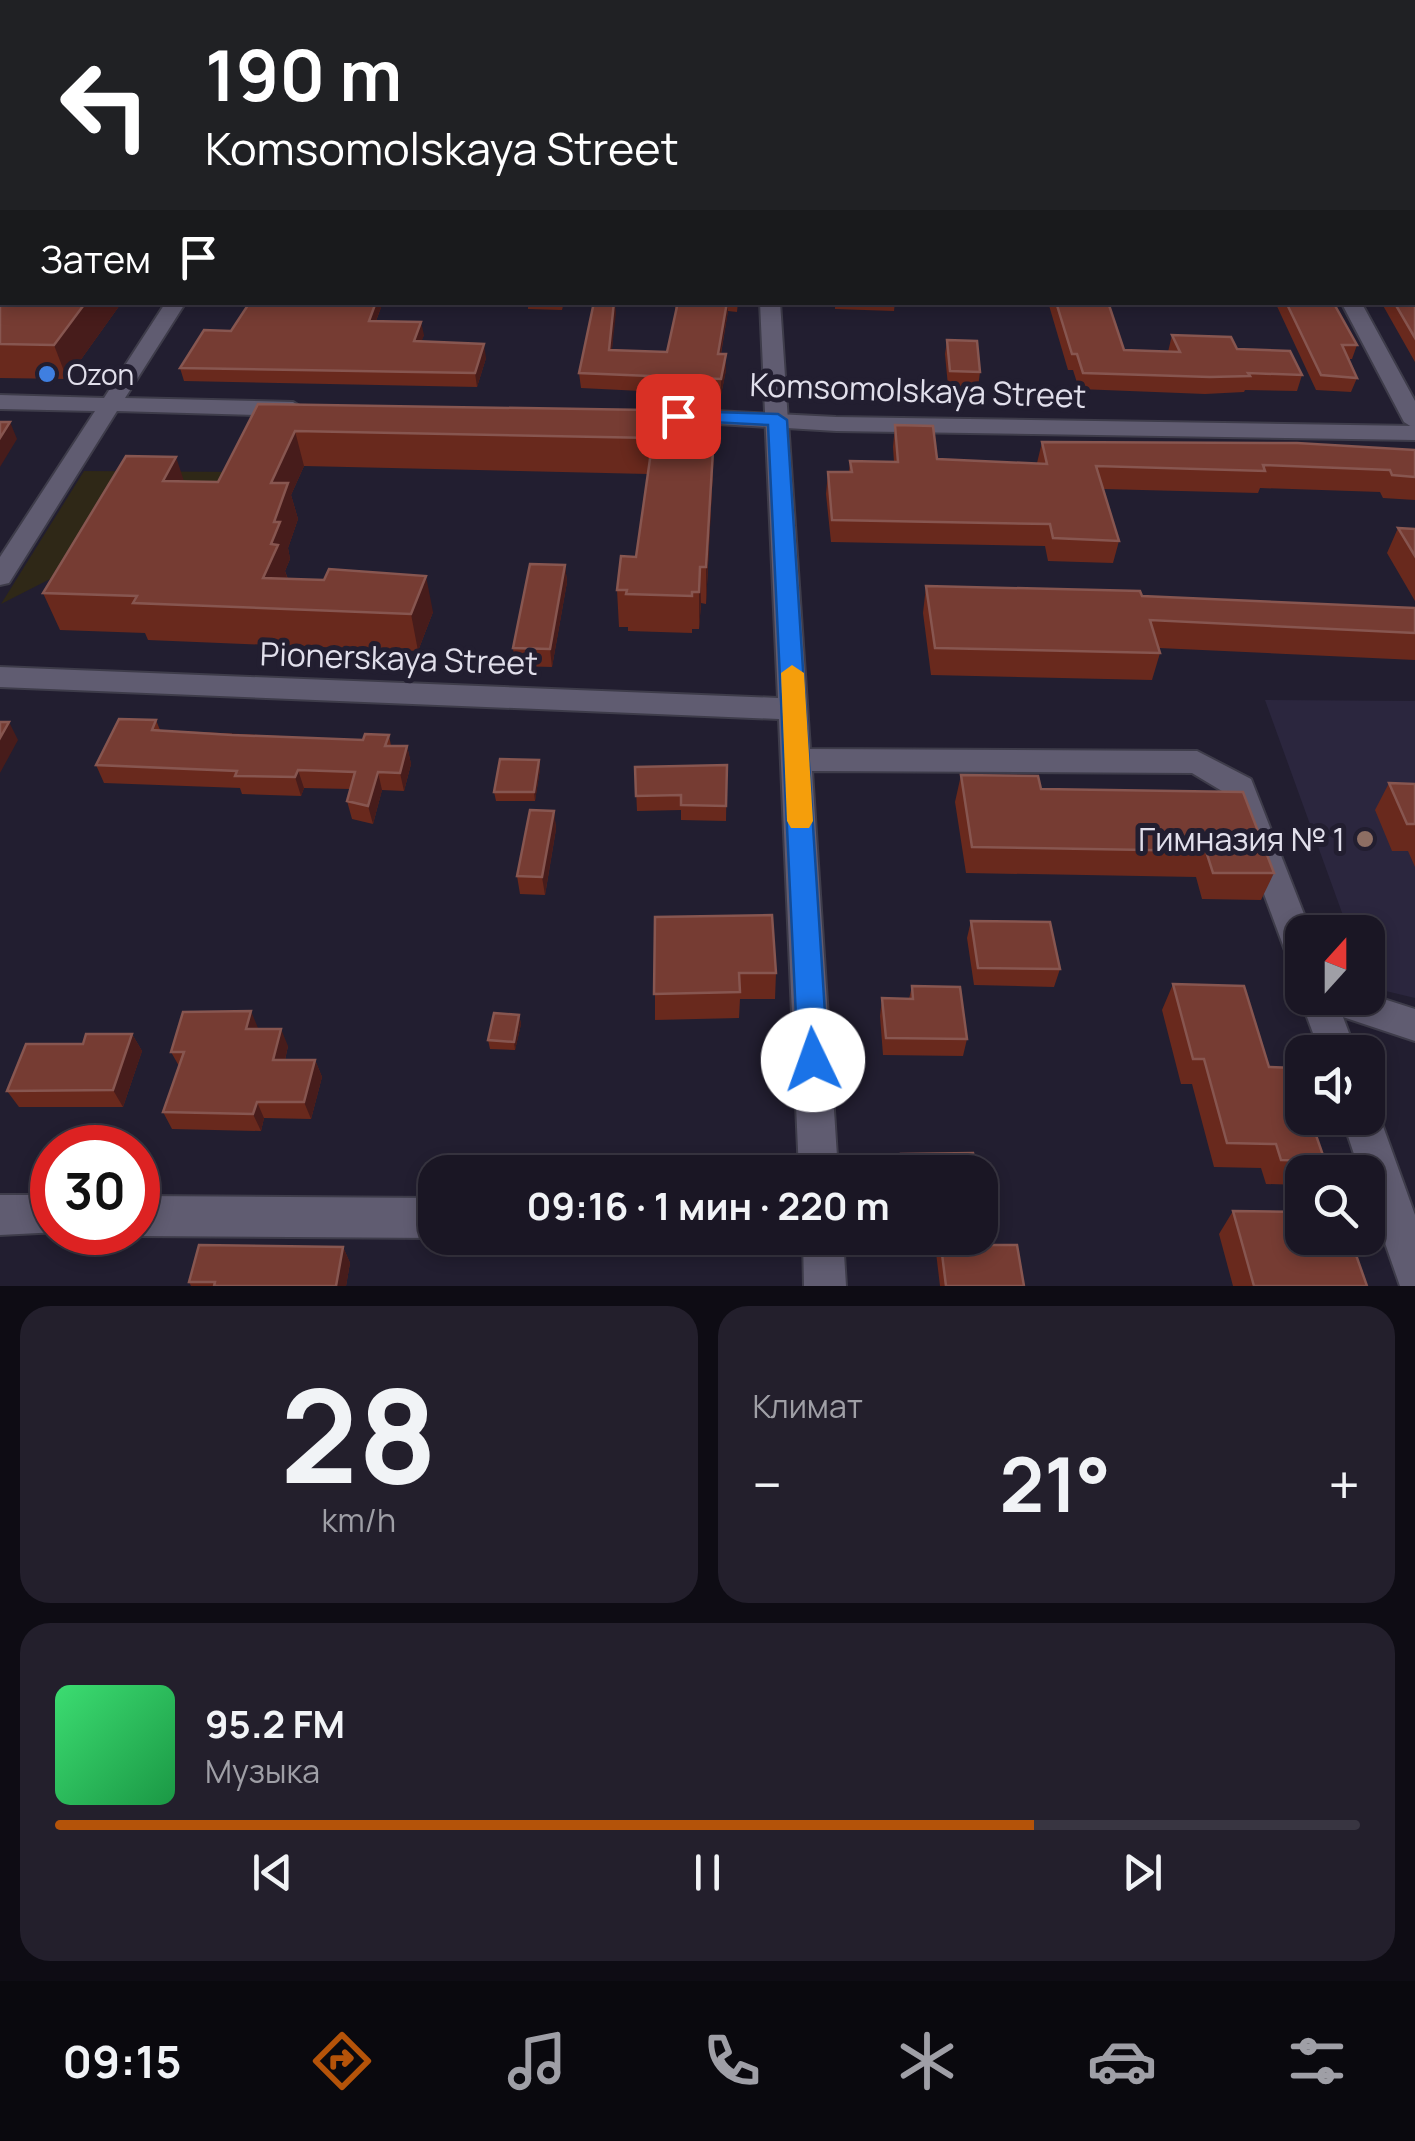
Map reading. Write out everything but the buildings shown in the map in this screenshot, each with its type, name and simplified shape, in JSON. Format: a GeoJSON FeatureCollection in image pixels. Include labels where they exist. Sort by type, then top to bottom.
{"type":"FeatureCollection","features":[{"type":"Feature","properties":{"kind":"street"},"geometry":{"type":"LineString","coordinates":[[0,577],[174,305]]}},
{"type":"Feature","properties":{"kind":"street"},"geometry":{"type":"LineString","coordinates":[[770,305],[819,1155]]}},
{"type":"Feature","properties":{"kind":"street"},"geometry":{"type":"LineString","coordinates":[[1353,305],[1415,422]]}},
{"type":"Feature","properties":{"kind":"street"},"geometry":{"type":"LineString","coordinates":[[0,402],[322,410]]}},
{"type":"Feature","properties":{"kind":"street","name":"Komsomolskaya Street"},"geometry":{"type":"LineString","coordinates":[[658,416],[836,424],[1415,433]]}},
{"type":"Feature","properties":{"kind":"street","name":"Pionerskaya Street"},"geometry":{"type":"LineString","coordinates":[[0,677],[794,708]]}},
{"type":"Feature","properties":{"kind":"street"},"geometry":{"type":"LineString","coordinates":[[796,760],[1197,762],[1240,787],[1288,915]]}},
{"type":"Feature","properties":{"kind":"street"},"geometry":{"type":"LineString","coordinates":[[1385,1015],[1415,1025]]}},
{"type":"Feature","properties":{"kind":"street"},"geometry":{"type":"LineString","coordinates":[[1366,1135],[1415,1273]]}},
{"type":"Feature","properties":{"kind":"street"},"geometry":{"type":"LineString","coordinates":[[0,1214],[30,1215]]}},
{"type":"Feature","properties":{"kind":"street"},"geometry":{"type":"LineString","coordinates":[[160,1216],[418,1218]]}},
{"type":"Feature","properties":{"kind":"street"},"geometry":{"type":"LineString","coordinates":[[824,1255],[825,1286]]}},
{"type":"Feature","properties":{"kind":"shaded area"},"geometry":{"type":"Polygon","coordinates":[[[84,471],[241,472],[221,517],[298,519],[288,544],[142,580],[52,578],[1,604],[84,471]]]}},
{"type":"Feature","properties":{"kind":"shaded area","name":"Гимназия № 1"},"geometry":{"type":"Polygon","coordinates":[[[1265,700],[1415,701],[1415,998],[1385,991],[1385,915],[1343,915],[1265,700]]]}},
{"type":"Feature","properties":{"kind":"slow traffic"},"geometry":{"type":"LineString","coordinates":[[792,673],[800,821]]}},
{"type":"Feature","properties":{"kind":"place","name":"Ozon"},"geometry":{"type":"Point","coordinates":[47,374]}},
{"type":"Feature","properties":{"kind":"place","name":"Гимназия № 1"},"geometry":{"type":"Point","coordinates":[1365,839]}},
{"type":"Feature","properties":{"kind":"route"},"geometry":{"type":"LineString","coordinates":[[678,416],[778,420],[813,1060]]}}]}
